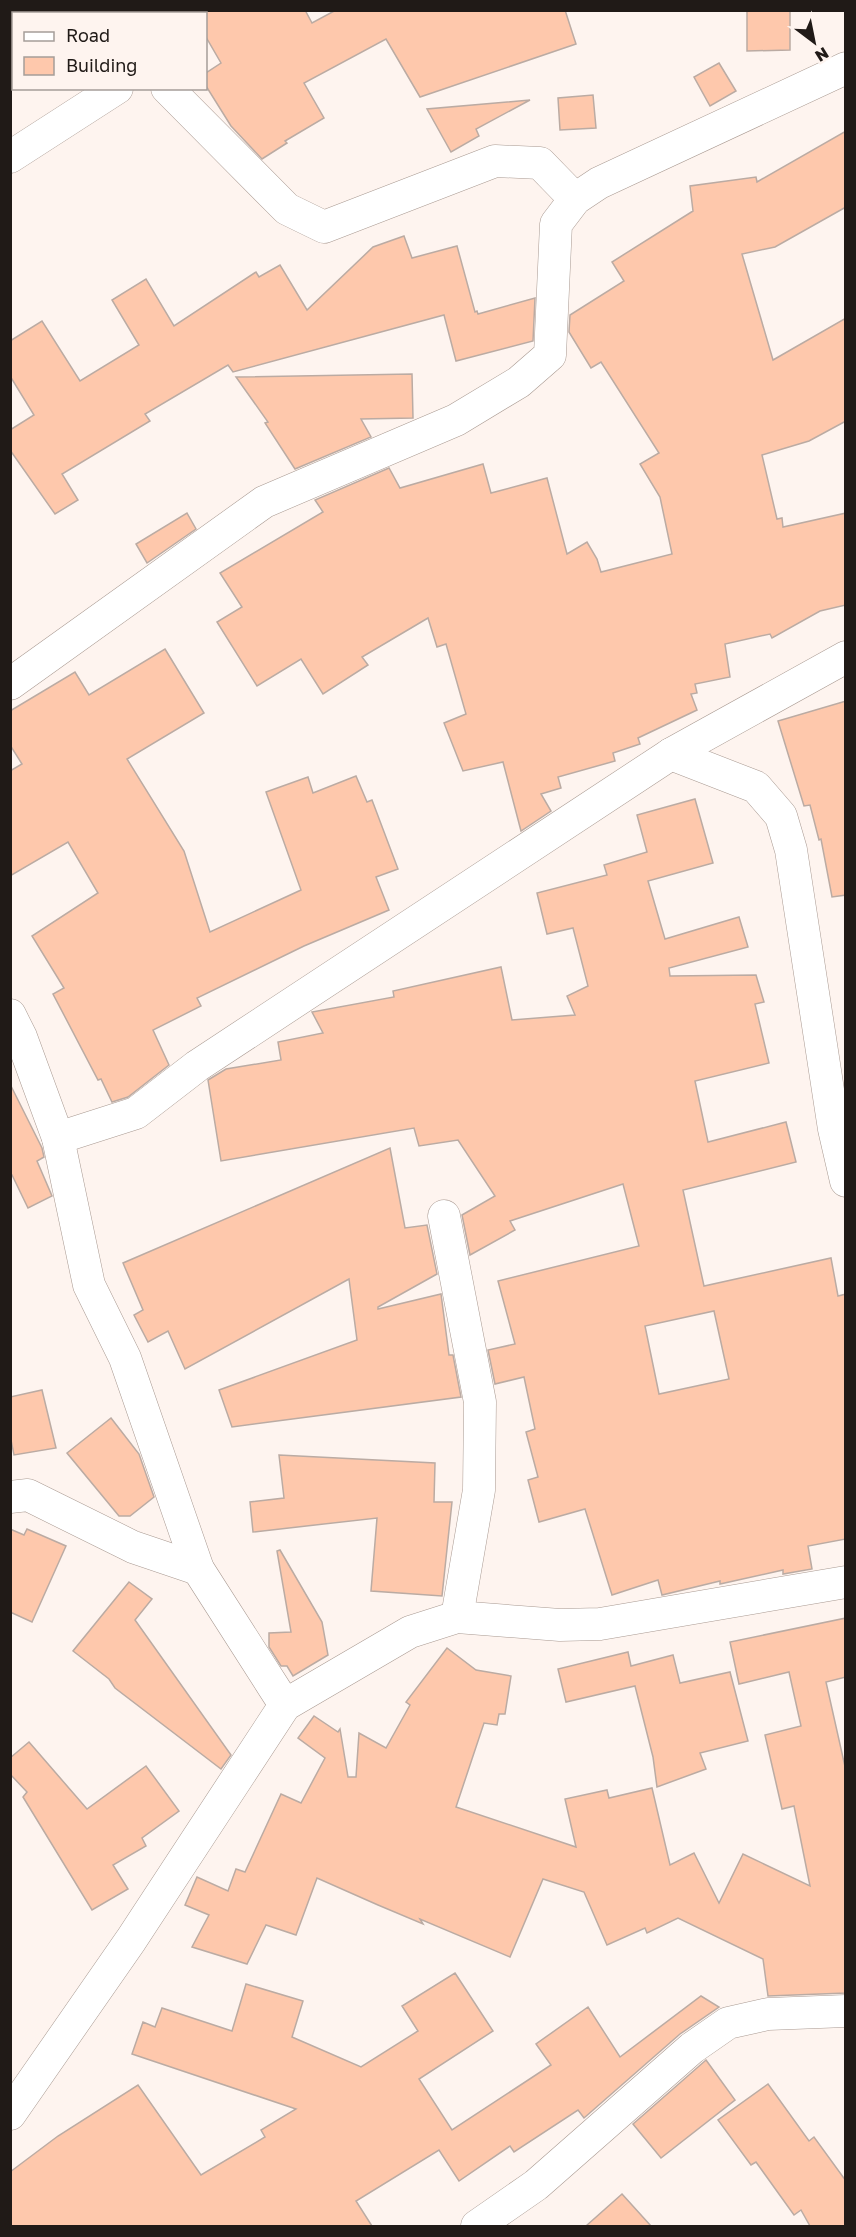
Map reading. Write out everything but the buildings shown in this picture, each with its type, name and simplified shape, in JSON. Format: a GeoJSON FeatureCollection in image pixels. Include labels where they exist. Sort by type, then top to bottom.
{"type":"FeatureCollection","features":[{"type":"Feature","properties":{"kind":"street"},"geometry":{"type":"LineString","coordinates":[[10,684],[264,502],[456,420],[519,382],[550,356],[556,224],[575,199],[599,183],[846,68]]}},
{"type":"Feature","properties":{"kind":"street"},"geometry":{"type":"LineString","coordinates":[[10,157],[114,90]]}},
{"type":"Feature","properties":{"kind":"street"},"geometry":{"type":"LineString","coordinates":[[168,90],[287,209],[324,227],[495,161],[540,163],[575,199]]}},
{"type":"Feature","properties":{"kind":"street"},"geometry":{"type":"LineString","coordinates":[[58,1138],[136,1113],[197,1066],[671,754],[846,657]]}},
{"type":"Feature","properties":{"kind":"street"},"geometry":{"type":"LineString","coordinates":[[671,754],[756,788],[781,816],[791,850],[840,1128],[846,1181]]}},
{"type":"Feature","properties":{"kind":"street"},"geometry":{"type":"LineString","coordinates":[[10,1015],[21,1037],[58,1138],[89,1285],[125,1358],[198,1569],[285,1705]]}},
{"type":"Feature","properties":{"kind":"street"},"geometry":{"type":"LineString","coordinates":[[444,1216],[480,1402],[479,1490],[457,1617]]}},
{"type":"Feature","properties":{"kind":"street"},"geometry":{"type":"LineString","coordinates":[[10,1497],[28,1495],[133,1547],[198,1569]]}},
{"type":"Feature","properties":{"kind":"street"},"geometry":{"type":"LineString","coordinates":[[10,2114],[131,1940],[285,1705],[410,1632],[457,1617],[560,1625],[600,1624],[846,1582]]}},
{"type":"Feature","properties":{"kind":"street"},"geometry":{"type":"LineString","coordinates":[[477,2226],[536,2185],[692,2048],[728,2023],[768,2014],[846,2011]]}}]}
